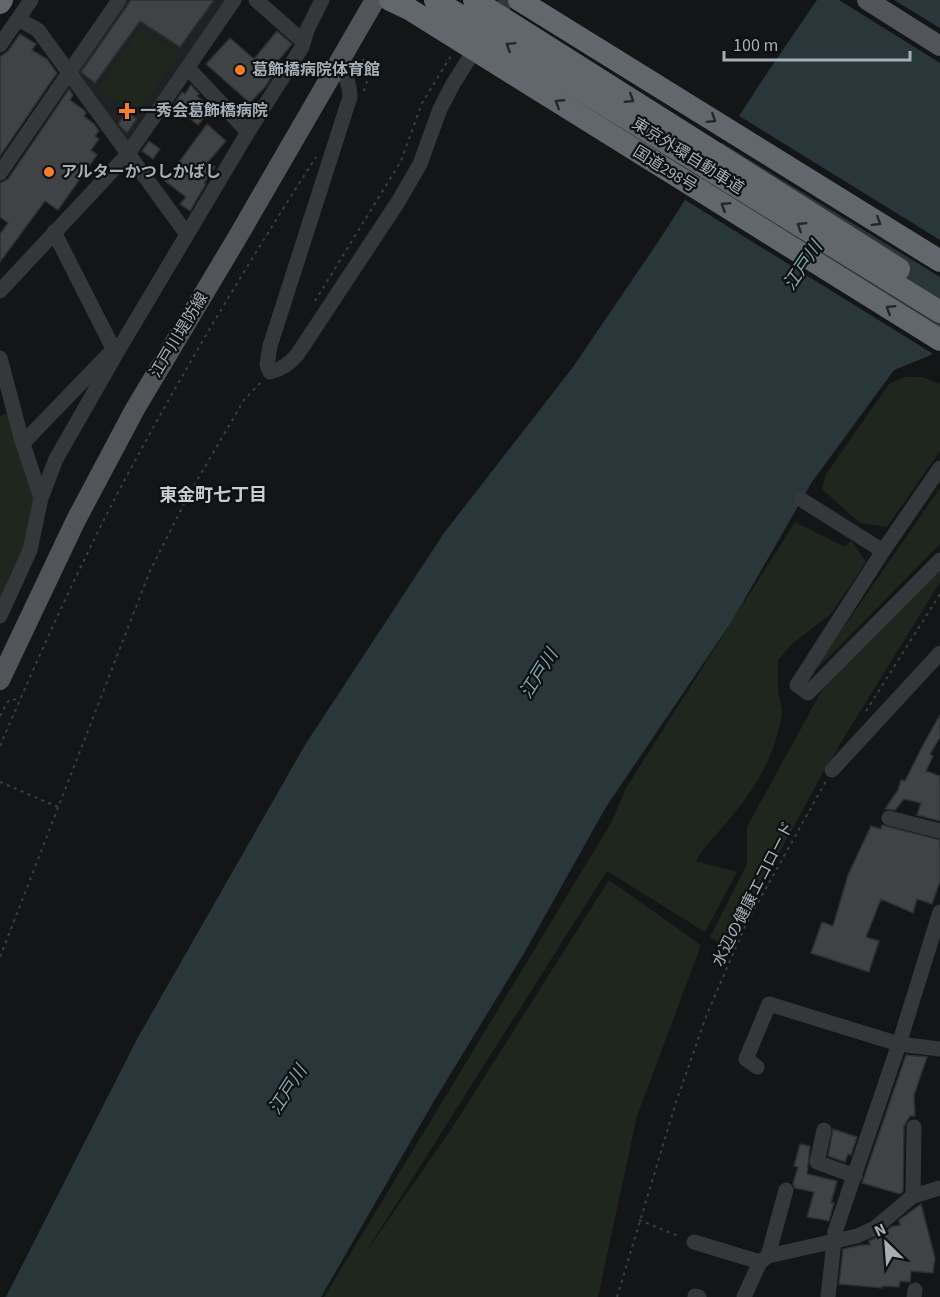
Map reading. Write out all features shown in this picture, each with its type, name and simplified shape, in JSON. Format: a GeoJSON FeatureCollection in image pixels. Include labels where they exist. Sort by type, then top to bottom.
{"type":"FeatureCollection","features":[{"type":"Feature","properties":{"kind":"highway","name":"東京外環自動車道"},"geometry":{"type":"LineString","coordinates":[[435,0],[940,312]]}},
{"type":"Feature","properties":{"kind":"highway","name":"東京外環自動車道"},"geometry":{"type":"LineString","coordinates":[[474,0],[940,295]]}},
{"type":"Feature","properties":{"kind":"highway"},"geometry":{"type":"LineString","coordinates":[[519,0],[940,261]]}},
{"type":"Feature","properties":{"kind":"highway","name":"国道298号"},"geometry":{"type":"LineString","coordinates":[[399,5],[940,340]]}},
{"type":"Feature","properties":{"kind":"main road","name":"江戸川堤防線"},"geometry":{"type":"LineString","coordinates":[[0,680],[76,520],[135,409],[375,0]]}},
{"type":"Feature","properties":{"kind":"main road"},"geometry":{"type":"LineString","coordinates":[[867,0],[940,46]]}},
{"type":"Feature","properties":{"kind":"street"},"geometry":{"type":"LineString","coordinates":[[0,45],[31,0]]}},
{"type":"Feature","properties":{"kind":"street"},"geometry":{"type":"LineString","coordinates":[[0,173],[119,0]]}},
{"type":"Feature","properties":{"kind":"street"},"geometry":{"type":"LineString","coordinates":[[0,291],[128,154],[234,0]]}},
{"type":"Feature","properties":{"kind":"street"},"geometry":{"type":"LineString","coordinates":[[256,0],[304,40]]}},
{"type":"Feature","properties":{"kind":"street"},"geometry":{"type":"LineString","coordinates":[[0,616],[30,550],[40,498],[56,459],[115,352],[302,47],[321,0]]}},
{"type":"Feature","properties":{"kind":"street"},"geometry":{"type":"LineString","coordinates":[[338,63],[350,87],[350,98],[270,346],[267,365],[270,372],[289,364],[297,355],[398,202],[420,164],[440,110],[453,84],[507,0]]}},
{"type":"Feature","properties":{"kind":"street"},"geometry":{"type":"LineString","coordinates":[[18,19],[38,30],[183,229],[188,231]]}},
{"type":"Feature","properties":{"kind":"street"},"geometry":{"type":"LineString","coordinates":[[188,68],[248,132]]}},
{"type":"Feature","properties":{"kind":"street"},"geometry":{"type":"LineString","coordinates":[[54,232],[115,352]]}},
{"type":"Feature","properties":{"kind":"street"},"geometry":{"type":"LineString","coordinates":[[23,443],[115,352]]}},
{"type":"Feature","properties":{"kind":"street"},"geometry":{"type":"LineString","coordinates":[[0,358],[40,498]]}},
{"type":"Feature","properties":{"kind":"street"},"geometry":{"type":"LineString","coordinates":[[940,468],[883,551],[797,685],[808,693],[940,560]]}},
{"type":"Feature","properties":{"kind":"street"},"geometry":{"type":"LineString","coordinates":[[802,500],[883,551]]}},
{"type":"Feature","properties":{"kind":"street"},"geometry":{"type":"LineString","coordinates":[[832,770],[940,653]]}},
{"type":"Feature","properties":{"kind":"street"},"geometry":{"type":"LineString","coordinates":[[889,818],[940,831]]}},
{"type":"Feature","properties":{"kind":"street"},"geometry":{"type":"LineString","coordinates":[[828,1297],[833,1241],[899,1044],[940,912]]}},
{"type":"Feature","properties":{"kind":"street"},"geometry":{"type":"LineString","coordinates":[[757,1067],[746,1059],[769,1004],[899,1044],[940,1049]]}},
{"type":"Feature","properties":{"kind":"street"},"geometry":{"type":"LineString","coordinates":[[913,1196],[914,1126]]}},
{"type":"Feature","properties":{"kind":"street"},"geometry":{"type":"LineString","coordinates":[[824,1130],[817,1162],[855,1176]]}},
{"type":"Feature","properties":{"kind":"street"},"geometry":{"type":"LineString","coordinates":[[694,1242],[764,1259],[857,1236],[875,1228],[913,1196],[940,1188]]}},
{"type":"Feature","properties":{"kind":"street"},"geometry":{"type":"LineString","coordinates":[[744,1297],[764,1259],[786,1190]]}},
{"type":"Feature","properties":{"kind":"path"},"geometry":{"type":"LineString","coordinates":[[318,296],[401,161],[422,103],[451,56]]}},
{"type":"Feature","properties":{"kind":"path"},"geometry":{"type":"LineString","coordinates":[[0,746],[80,571],[133,465],[215,319],[313,161]]}},
{"type":"Feature","properties":{"kind":"path"},"geometry":{"type":"LineString","coordinates":[[0,957],[122,642],[168,532],[244,400],[259,384]]}},
{"type":"Feature","properties":{"kind":"path"},"geometry":{"type":"LineString","coordinates":[[865,712],[940,594]]}},
{"type":"Feature","properties":{"kind":"path"},"geometry":{"type":"LineString","coordinates":[[0,716],[9,700],[20,699]]}},
{"type":"Feature","properties":{"kind":"path","name":"水辺の健康エコロード"},"geometry":{"type":"LineString","coordinates":[[617,1297],[676,1102],[707,1014],[747,924],[832,770]]}},
{"type":"Feature","properties":{"kind":"path"},"geometry":{"type":"LineString","coordinates":[[0,782],[58,807]]}},
{"type":"Feature","properties":{"kind":"path"},"geometry":{"type":"LineString","coordinates":[[639,1220],[694,1242]]}},
{"type":"Feature","properties":{"kind":"shaded area","name":"一秀会葛飾橋病院"},"geometry":{"type":"Polygon","coordinates":[[[123,0],[231,0],[128,150],[72,73],[123,0]]]}},
{"type":"Feature","properties":{"kind":"shaded area"},"geometry":{"type":"Polygon","coordinates":[[[140,28],[180,53],[135,115],[99,88],[140,28]]]}},
{"type":"Feature","properties":{"kind":"shaded area"},"geometry":{"type":"Polygon","coordinates":[[[905,377],[923,377],[940,384],[940,451],[887,527],[860,523],[822,489],[826,474],[889,384],[905,377]]]}},
{"type":"Feature","properties":{"kind":"shaded area"},"geometry":{"type":"Polygon","coordinates":[[[12,412],[36,497],[27,545],[0,605],[0,416],[12,412]]]}},
{"type":"Feature","properties":{"kind":"shaded area"},"geometry":{"type":"Polygon","coordinates":[[[940,488],[940,544],[818,668],[816,667],[940,488]]]}},
{"type":"Feature","properties":{"kind":"shaded area"},"geometry":{"type":"Polygon","coordinates":[[[795,522],[845,547],[851,540],[866,562],[831,614],[793,643],[778,660],[778,692],[782,714],[770,755],[741,805],[696,861],[737,872],[705,932],[607,871],[364,1255],[452,1128],[609,880],[701,945],[637,1116],[598,1297],[324,1297],[611,823],[626,788],[795,522]]]}},
{"type":"Feature","properties":{"kind":"shaded area"},"geometry":{"type":"Polygon","coordinates":[[[940,566],[940,582],[826,767],[727,949],[710,937],[747,864],[747,827],[822,690],[940,566]]]}},
{"type":"Feature","properties":{"kind":"water","name":"江戸川"},"geometry":{"type":"Polygon","coordinates":[[[817,0],[940,0],[940,340],[931,355],[894,370],[812,482],[732,621],[606,807],[523,955],[434,1101],[321,1297],[6,1297],[137,1039],[305,745],[444,533],[573,367],[817,0]]]}},
{"type":"Feature","properties":{"kind":"pier"},"geometry":{"type":"Polygon","coordinates":[[[839,0],[894,0],[940,28],[940,63],[839,0]]]}},
{"type":"Feature","properties":{"kind":"pier"},"geometry":{"type":"Polygon","coordinates":[[[736,114],[940,240],[940,277],[719,141],[736,114]]]}},
{"type":"Feature","properties":{"kind":"pier"},"geometry":{"type":"Polygon","coordinates":[[[696,176],[940,346],[935,355],[682,198],[696,176]]]}},
{"type":"Feature","properties":{"kind":"building"},"geometry":{"type":"Polygon","coordinates":[[[131,0],[214,0],[180,47],[140,21],[95,83],[81,72],[131,0]]]}},
{"type":"Feature","properties":{"kind":"building","name":"葛飾橋病院体育館"},"geometry":{"type":"Polygon","coordinates":[[[277,31],[292,44],[269,72],[273,75],[266,86],[250,103],[206,64],[230,38],[254,59],[277,31]]]}},
{"type":"Feature","properties":{"kind":"building"},"geometry":{"type":"Polygon","coordinates":[[[20,34],[36,44],[32,50],[47,59],[57,73],[0,156],[0,57],[8,51],[20,34]]]}},
{"type":"Feature","properties":{"kind":"building"},"geometry":{"type":"Polygon","coordinates":[[[191,85],[199,94],[197,96],[212,108],[198,125],[184,114],[181,118],[170,110],[182,92],[185,94],[191,85]]]}},
{"type":"Feature","properties":{"kind":"building"},"geometry":{"type":"Polygon","coordinates":[[[69,89],[73,95],[70,100],[84,110],[86,113],[84,116],[99,131],[95,136],[99,139],[91,150],[97,155],[58,210],[45,201],[0,262],[0,234],[8,223],[0,217],[0,183],[8,179],[69,89]]]}},
{"type":"Feature","properties":{"kind":"building"},"geometry":{"type":"Polygon","coordinates":[[[127,112],[137,119],[127,133],[118,124],[127,112]]]}},
{"type":"Feature","properties":{"kind":"building"},"geometry":{"type":"Polygon","coordinates":[[[207,124],[226,141],[208,162],[215,167],[190,211],[180,204],[186,197],[165,181],[207,124]]]}},
{"type":"Feature","properties":{"kind":"building"},"geometry":{"type":"Polygon","coordinates":[[[149,141],[160,149],[153,159],[142,151],[149,141]]]}},
{"type":"Feature","properties":{"kind":"building"},"geometry":{"type":"Polygon","coordinates":[[[940,715],[940,737],[930,754],[933,756],[926,771],[940,776],[940,821],[917,815],[921,803],[904,799],[895,810],[885,809],[898,790],[901,780],[905,781],[940,715]]]}},
{"type":"Feature","properties":{"kind":"building"},"geometry":{"type":"Polygon","coordinates":[[[882,825],[940,840],[940,881],[932,904],[917,899],[913,913],[881,899],[866,937],[879,941],[869,972],[811,953],[822,922],[833,926],[848,875],[871,826],[881,829],[882,825]]]}},
{"type":"Feature","properties":{"kind":"building"},"geometry":{"type":"Polygon","coordinates":[[[906,1055],[927,1057],[914,1095],[915,1116],[910,1116],[904,1126],[903,1191],[900,1194],[862,1183],[906,1055]]]}},
{"type":"Feature","properties":{"kind":"building"},"geometry":{"type":"Polygon","coordinates":[[[833,1129],[857,1137],[851,1155],[848,1154],[845,1162],[828,1156],[833,1129]]]}},
{"type":"Feature","properties":{"kind":"building"},"geometry":{"type":"Polygon","coordinates":[[[800,1144],[810,1146],[807,1174],[837,1181],[829,1221],[807,1217],[814,1192],[795,1188],[793,1184],[798,1167],[794,1166],[800,1144]]]}},
{"type":"Feature","properties":{"kind":"building"},"geometry":{"type":"Polygon","coordinates":[[[921,1204],[935,1258],[933,1273],[911,1271],[910,1282],[900,1281],[899,1287],[882,1286],[882,1288],[839,1284],[843,1249],[870,1245],[869,1241],[884,1234],[891,1227],[900,1225],[899,1220],[921,1204]]]}},
{"type":"Feature","properties":{"kind":"place","name":"葛飾橋病院体育館"},"geometry":{"type":"Point","coordinates":[240,70]}},
{"type":"Feature","properties":{"kind":"place","name":"一秀会葛飾橋病院"},"geometry":{"type":"Point","coordinates":[127,111]}},
{"type":"Feature","properties":{"kind":"place","name":"アルターかつしかばし"},"geometry":{"type":"Point","coordinates":[49,172]}},
{"type":"Feature","properties":{"kind":"district","name":"東金町七丁目"},"geometry":{"type":"Point","coordinates":[213,495]}}]}
